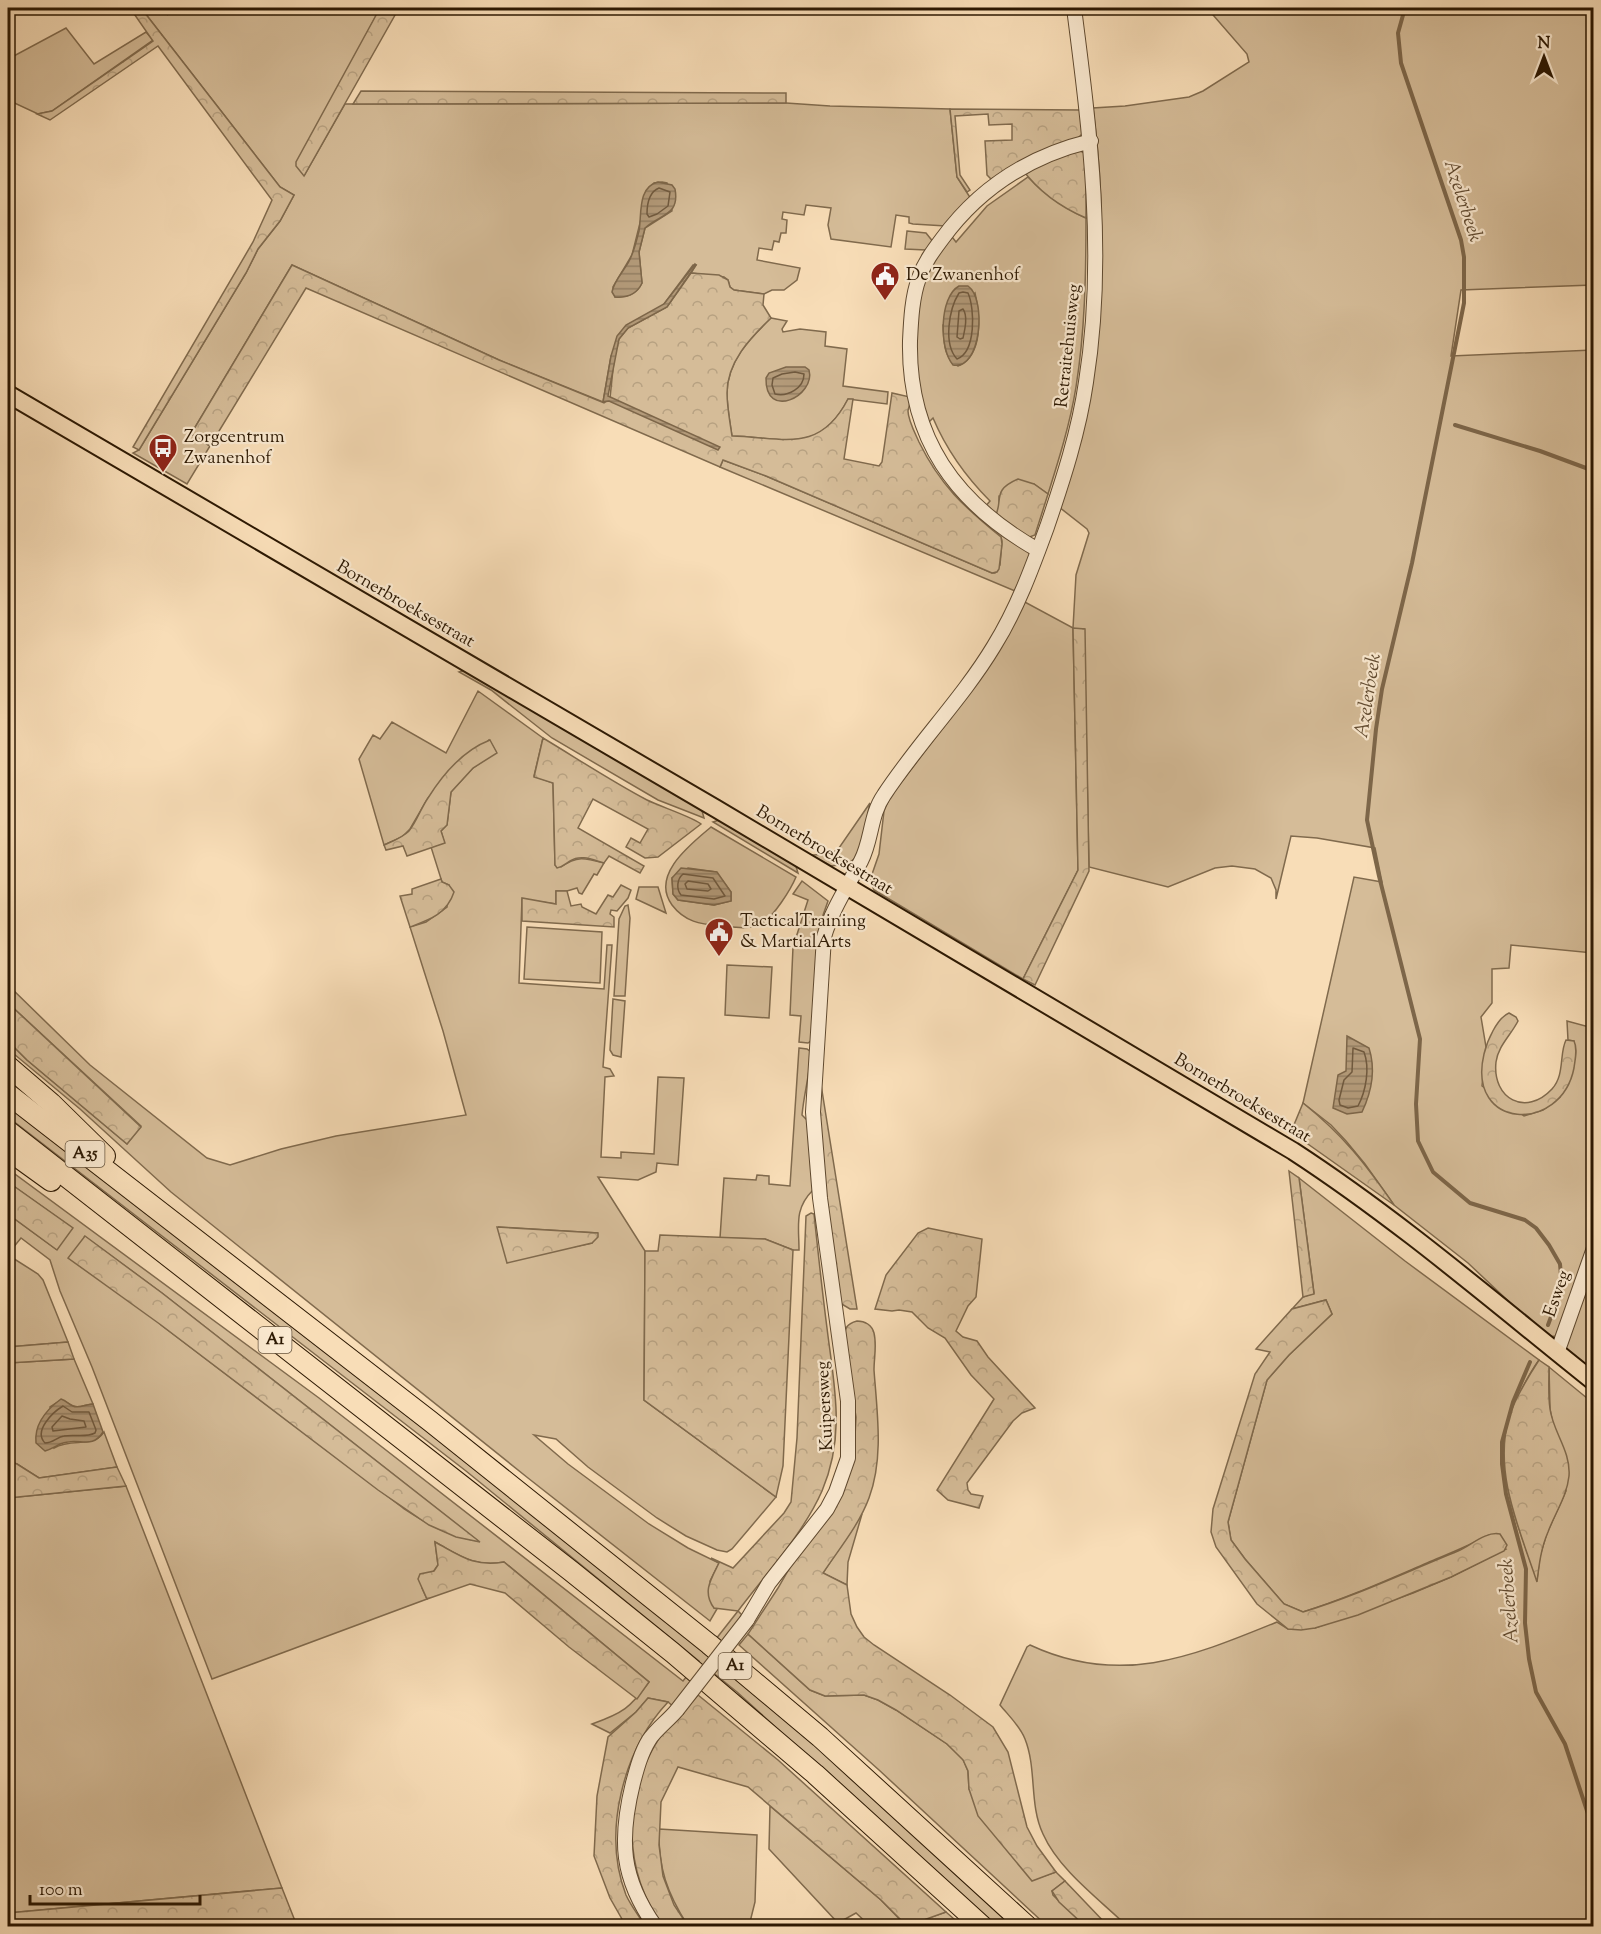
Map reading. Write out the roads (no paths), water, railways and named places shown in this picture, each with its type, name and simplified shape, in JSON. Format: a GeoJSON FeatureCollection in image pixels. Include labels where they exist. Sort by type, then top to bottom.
{"type":"FeatureCollection","features":[{"type":"Feature","properties":{"kind":"highway","name":"A1"},"geometry":{"type":"LineString","coordinates":[[8,1066],[51,1103],[162,1213],[430,1420],[709,1644],[820,1737],[1028,1926]]}},
{"type":"Feature","properties":{"kind":"highway","name":"A35"},"geometry":{"type":"LineString","coordinates":[[8,1094],[162,1213]]}},
{"type":"Feature","properties":{"kind":"highway","name":"A35"},"geometry":{"type":"LineString","coordinates":[[8,1131],[107,1210]]}},
{"type":"Feature","properties":{"kind":"highway","name":"A1"},"geometry":{"type":"LineString","coordinates":[[8,1150],[68,1193],[107,1210],[553,1556],[682,1660],[815,1774],[982,1926]]}},
{"type":"Feature","properties":{"kind":"main road","name":"Bornerbroeksestraat"},"geometry":{"type":"LineString","coordinates":[[8,394],[1293,1151],[1349,1188],[1593,1382]]}},
{"type":"Feature","properties":{"kind":"street","name":"Retraitehuisweg"},"geometry":{"type":"LineString","coordinates":[[846,886],[863,858],[877,806],[883,796],[967,688],[993,648],[1018,600],[1038,550],[1076,432],[1090,359],[1096,246],[1091,141],[1074,8]]}},
{"type":"Feature","properties":{"kind":"street"},"geometry":{"type":"LineString","coordinates":[[1038,550],[1020,540],[971,500],[943,467],[930,443],[920,418],[910,358],[914,299],[919,276],[933,251],[958,217],[985,191],[1031,161],[1091,141]]}},
{"type":"Feature","properties":{"kind":"street","name":"Kuipersweg"},"geometry":{"type":"LineString","coordinates":[[655,1926],[636,1894],[630,1878],[625,1851],[626,1817],[643,1751],[650,1738],[677,1710],[747,1620],[770,1583],[827,1509],[836,1492],[848,1458],[848,1401],[820,1198],[813,1112],[824,937],[831,915],[846,886]]}},
{"type":"Feature","properties":{"kind":"street","name":"Esweg"},"geometry":{"type":"LineString","coordinates":[[1557,1353],[1593,1248]]}},
{"type":"Feature","properties":{"kind":"water"},"geometry":{"type":"Polygon","coordinates":[[[658,182],[672,185],[675,189],[675,205],[672,210],[645,228],[639,252],[642,283],[640,287],[624,297],[615,297],[612,292],[613,288],[630,259],[636,243],[644,195],[651,185],[658,182]]]}},
{"type":"Feature","properties":{"kind":"water"},"geometry":{"type":"Polygon","coordinates":[[[695,264],[667,307],[628,328],[619,339],[608,396],[720,447],[718,450],[609,401],[603,402],[617,336],[626,325],[664,304],[695,264]]]}},
{"type":"Feature","properties":{"kind":"water"},"geometry":{"type":"Polygon","coordinates":[[[959,286],[968,286],[974,293],[978,305],[978,333],[970,357],[962,364],[953,365],[945,347],[943,324],[948,301],[952,292],[959,286]]]}},
{"type":"Feature","properties":{"kind":"water"},"geometry":{"type":"Polygon","coordinates":[[[786,367],[805,367],[809,370],[809,380],[805,388],[790,400],[773,399],[768,391],[766,378],[769,373],[786,367]]]}},
{"type":"Feature","properties":{"kind":"water"},"geometry":{"type":"Polygon","coordinates":[[[681,868],[717,872],[731,892],[731,901],[714,905],[678,900],[673,894],[672,878],[681,868]]]}},
{"type":"Feature","properties":{"kind":"water"},"geometry":{"type":"Polygon","coordinates":[[[1347,1036],[1369,1048],[1372,1072],[1368,1096],[1362,1112],[1347,1114],[1333,1108],[1338,1075],[1346,1071],[1347,1036]]]}},
{"type":"Feature","properties":{"kind":"water"},"geometry":{"type":"Polygon","coordinates":[[[61,1399],[75,1407],[93,1404],[103,1432],[90,1442],[69,1442],[45,1451],[36,1443],[37,1430],[46,1413],[61,1399]]]}},
{"type":"Feature","properties":{"kind":"waterway","name":"Azelerbeek"},"geometry":{"type":"LineString","coordinates":[[1405,8],[1398,33],[1401,63],[1461,240],[1464,257],[1464,303],[1412,563],[1382,689],[1367,820],[1420,1039],[1416,1104],[1418,1141],[1433,1172],[1470,1203],[1525,1220],[1536,1228],[1549,1245],[1560,1264],[1562,1287],[1548,1325]]}},
{"type":"Feature","properties":{"kind":"waterway"},"geometry":{"type":"LineString","coordinates":[[1455,425],[1540,451],[1594,471]]}},
{"type":"Feature","properties":{"kind":"waterway","name":"Azelerbeek"},"geometry":{"type":"LineString","coordinates":[[1530,1362],[1513,1402],[1502,1442],[1506,1494],[1526,1569],[1525,1623],[1536,1692],[1565,1744],[1594,1832]]}},
{"type":"Feature","properties":{"kind":"place","name":"De Zwanenhof"},"geometry":{"type":"Point","coordinates":[885,302]}},
{"type":"Feature","properties":{"kind":"place","name":"Zorgcentrum Zwanenhof"},"geometry":{"type":"Point","coordinates":[163,474]}},
{"type":"Feature","properties":{"kind":"place","name":"TacticalTraining & MartialArts"},"geometry":{"type":"Point","coordinates":[719,958]}}]}
